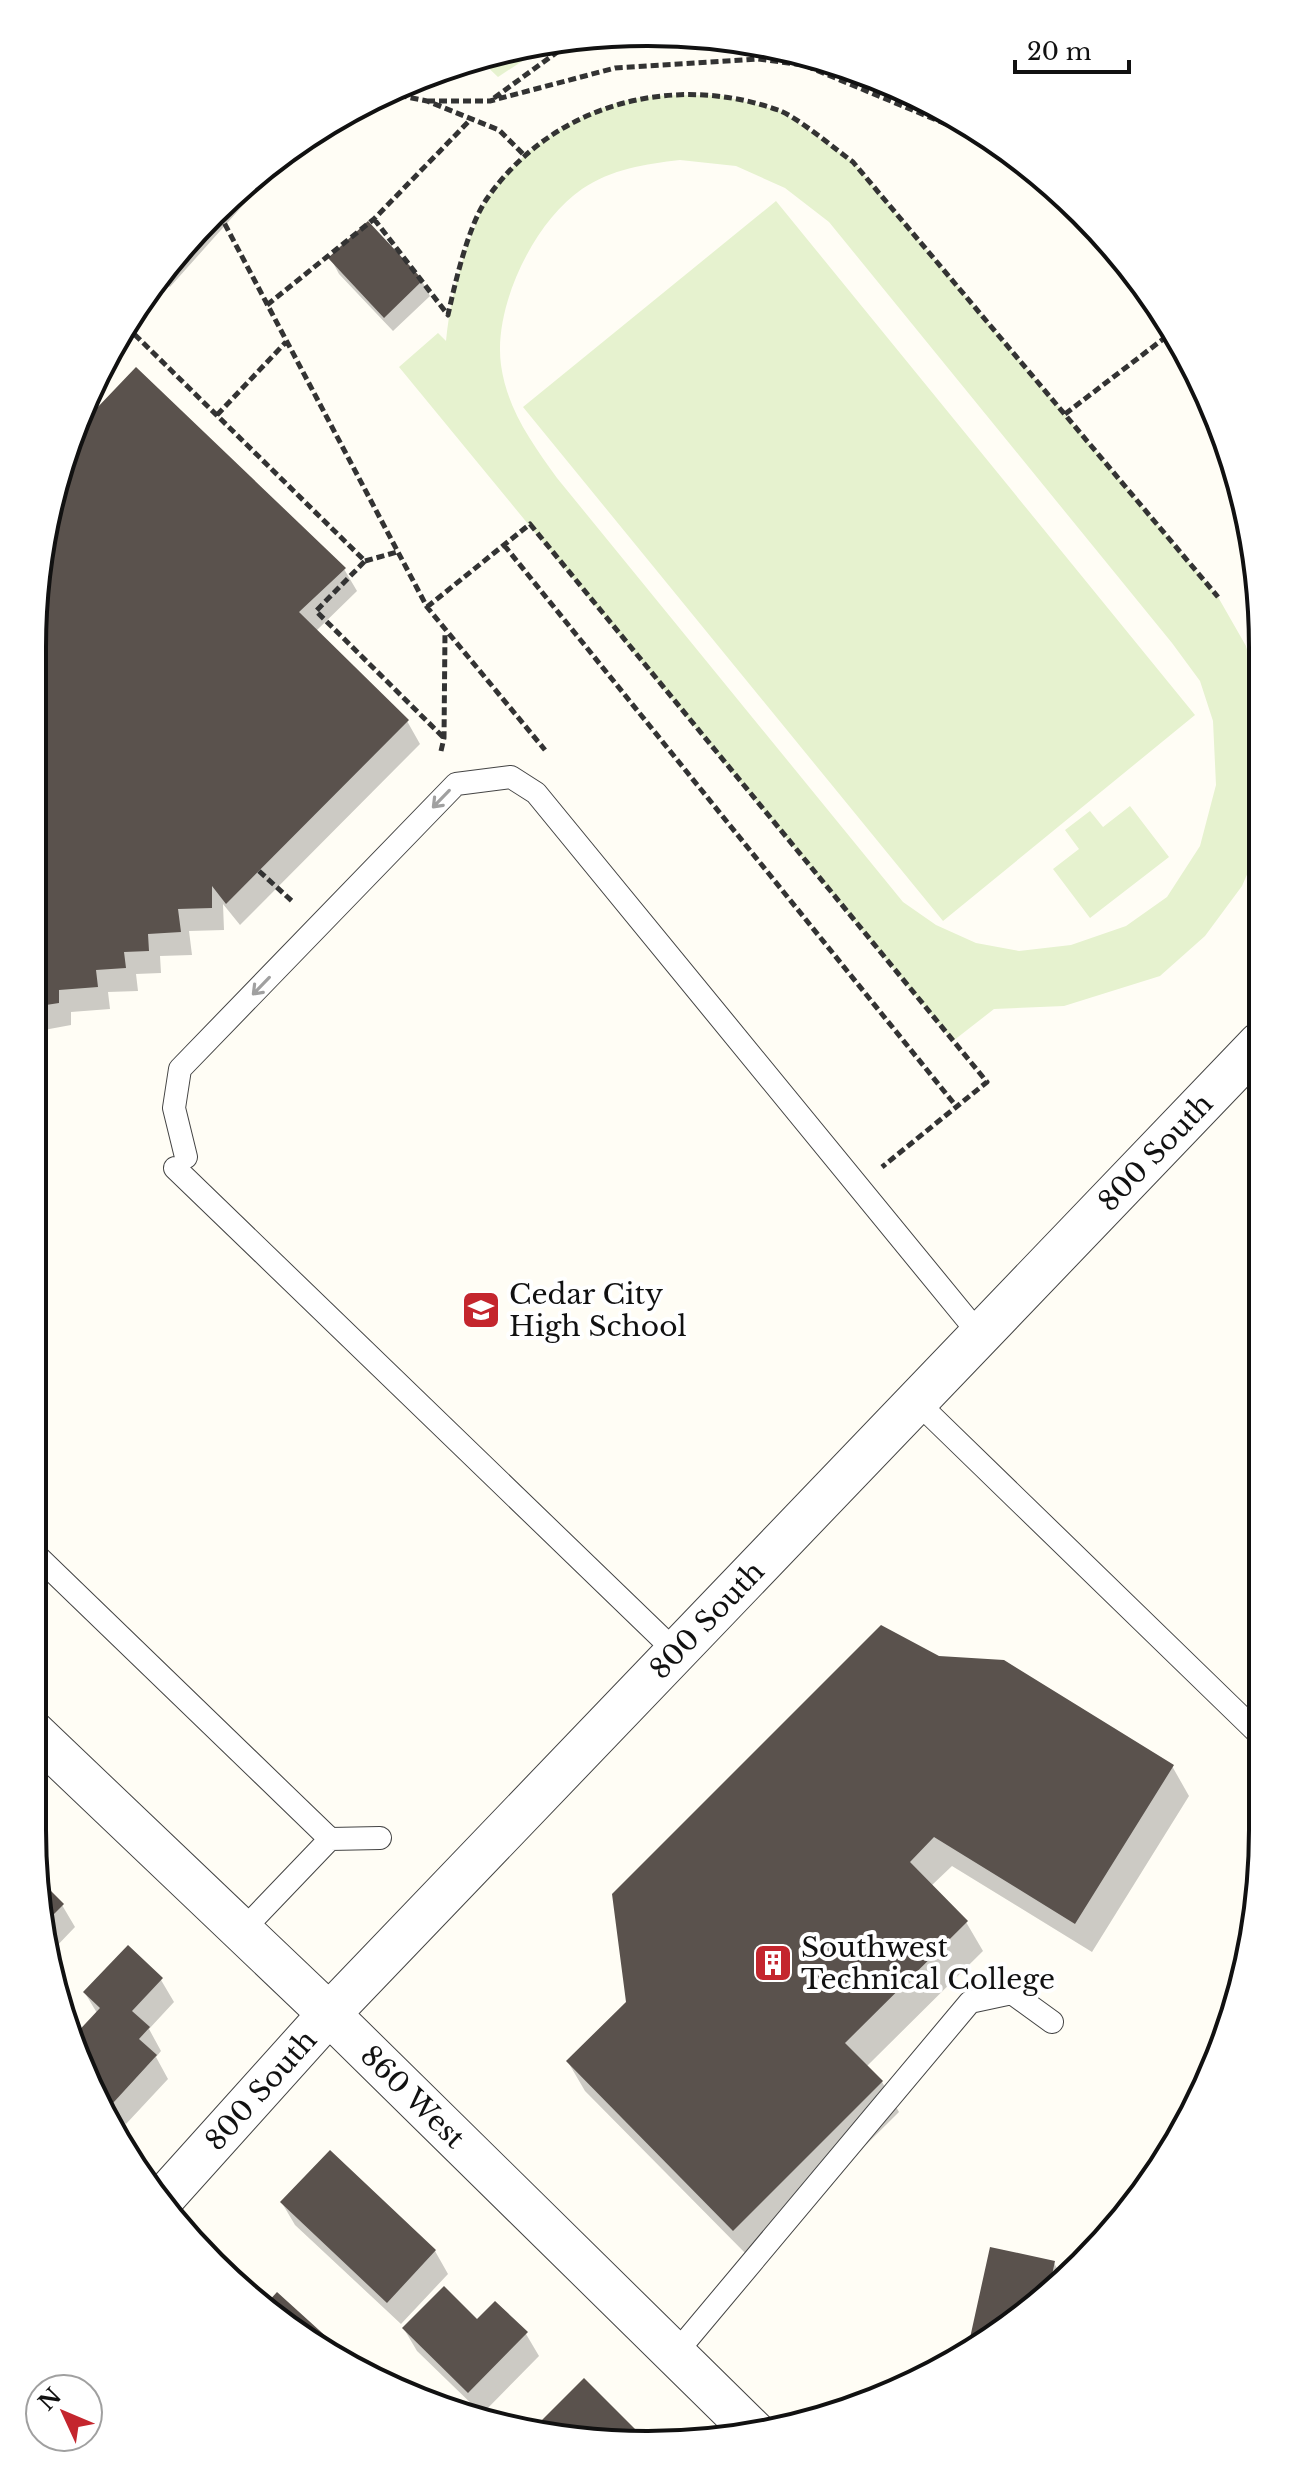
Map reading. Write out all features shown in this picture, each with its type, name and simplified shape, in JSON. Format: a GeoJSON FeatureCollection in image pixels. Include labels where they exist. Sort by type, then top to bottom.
{"type":"FeatureCollection","features":[{"type":"Feature","properties":{"kind":"street","name":"800 South"},"geometry":{"type":"LineString","coordinates":[[168,2193],[329,2014],[1249,1054]]}},
{"type":"Feature","properties":{"kind":"street","name":"860 West"},"geometry":{"type":"LineString","coordinates":[[46,1744],[329,2014],[745,2423]]}},
{"type":"Feature","properties":{"kind":"lane"},"geometry":{"type":"LineString","coordinates":[[676,1652],[181,1162],[174,1108],[180,1069],[202,1046],[456,784],[511,777],[536,793],[980,1335]]}},
{"type":"Feature","properties":{"kind":"lane"},"geometry":{"type":"LineString","coordinates":[[916,1401],[1249,1724]]}},
{"type":"Feature","properties":{"kind":"lane"},"geometry":{"type":"LineString","coordinates":[[46,1565],[330,1839]]}},
{"type":"Feature","properties":{"kind":"lane"},"geometry":{"type":"LineString","coordinates":[[242,1931],[330,1839],[380,1838]]}},
{"type":"Feature","properties":{"kind":"lane"},"geometry":{"type":"LineString","coordinates":[[675,2354],[970,2002],[1012,1993],[1052,2022]]}},
{"type":"Feature","properties":{"kind":"path"},"geometry":{"type":"LineString","coordinates":[[490,101],[555,53]]}},
{"type":"Feature","properties":{"kind":"path"},"geometry":{"type":"LineString","coordinates":[[427,101],[490,101],[615,68],[758,59],[789,63]]}},
{"type":"Feature","properties":{"kind":"path"},"geometry":{"type":"LineString","coordinates":[[817,70],[933,118]]}},
{"type":"Feature","properties":{"kind":"path"},"geometry":{"type":"LineString","coordinates":[[374,219],[448,315],[462,257],[485,202],[524,155],[555,133],[593,112],[644,97],[719,95],[781,110],[853,162],[1218,597]]}},
{"type":"Feature","properties":{"kind":"path"},"geometry":{"type":"LineString","coordinates":[[406,97],[427,101],[499,130],[524,155]]}},
{"type":"Feature","properties":{"kind":"path"},"geometry":{"type":"LineString","coordinates":[[267,305],[374,219],[472,118]]}},
{"type":"Feature","properties":{"kind":"path"},"geometry":{"type":"LineString","coordinates":[[223,221],[427,607],[545,750]]}},
{"type":"Feature","properties":{"kind":"path"},"geometry":{"type":"LineString","coordinates":[[134,334],[365,561]]}},
{"type":"Feature","properties":{"kind":"path"},"geometry":{"type":"LineString","coordinates":[[1065,414],[1163,339]]}},
{"type":"Feature","properties":{"kind":"path"},"geometry":{"type":"LineString","coordinates":[[217,415],[286,342]]}},
{"type":"Feature","properties":{"kind":"path"},"geometry":{"type":"LineString","coordinates":[[427,607],[530,524],[987,1082],[882,1167]]}},
{"type":"Feature","properties":{"kind":"path"},"geometry":{"type":"LineString","coordinates":[[504,545],[956,1106]]}},
{"type":"Feature","properties":{"kind":"path"},"geometry":{"type":"LineString","coordinates":[[397,552],[365,561],[316,611],[444,738]]}},
{"type":"Feature","properties":{"kind":"path"},"geometry":{"type":"LineString","coordinates":[[441,751],[444,738],[445,630]]}},
{"type":"Feature","properties":{"kind":"path"},"geometry":{"type":"LineString","coordinates":[[259,871],[293,902]]}},
{"type":"Feature","properties":{"kind":"green space"},"geometry":{"type":"Polygon","coordinates":[[[525,59],[498,77],[488,67],[525,59]]]}},
{"type":"Feature","properties":{"kind":"green space"},"geometry":{"type":"Polygon","coordinates":[[[719,95],[781,111],[853,162],[1218,597],[1249,656],[1249,870],[1242,886],[1205,936],[1160,976],[1064,1006],[994,1009],[953,1041],[399,367],[438,333],[446,341],[460,270],[483,207],[500,181],[517,163],[577,119],[622,102],[655,96],[719,95]],[[680,160],[617,172],[582,189],[548,222],[520,267],[510,292],[500,342],[504,381],[515,411],[557,478],[903,902],[936,925],[976,943],[1019,951],[1071,945],[1126,926],[1167,897],[1200,846],[1216,785],[1213,721],[1200,681],[829,222],[785,188],[736,166],[680,160]]]}},
{"type":"Feature","properties":{"kind":"green space"},"geometry":{"type":"Polygon","coordinates":[[[776,201],[1195,715],[943,921],[523,407],[776,201]]]}},
{"type":"Feature","properties":{"kind":"green space"},"geometry":{"type":"Polygon","coordinates":[[[1130,806],[1169,857],[1090,918],[1053,869],[1079,849],[1065,830],[1090,811],[1103,827],[1130,806]]]}},
{"type":"Feature","properties":{"kind":"building"},"geometry":{"type":"Polygon","coordinates":[[[368,221],[423,280],[384,318],[328,258],[368,221]]]}},
{"type":"Feature","properties":{"kind":"building"},"geometry":{"type":"Polygon","coordinates":[[[136,367],[346,568],[299,612],[409,720],[226,904],[212,886],[212,908],[178,909],[181,932],[148,934],[149,951],[124,952],[126,968],[96,970],[98,987],[59,990],[59,1003],[46,1005],[47,608],[66,492],[95,410],[136,367]]]}},
{"type":"Feature","properties":{"kind":"building","name":"Southwest Technical College"},"geometry":{"type":"Polygon","coordinates":[[[881,1625],[939,1656],[1004,1660],[1174,1765],[1075,1924],[934,1837],[910,1862],[968,1921],[845,2043],[883,2081],[733,2231],[566,2061],[626,2002],[612,1894],[881,1625]]]}},
{"type":"Feature","properties":{"kind":"building"},"geometry":{"type":"Polygon","coordinates":[[[49,1889],[64,1904],[52,1916],[49,1889]]]}},
{"type":"Feature","properties":{"kind":"building"},"geometry":{"type":"Polygon","coordinates":[[[128,1945],[163,1978],[132,2011],[150,2027],[139,2039],[157,2055],[113,2103],[80,2029],[100,2008],[83,1992],[128,1945]]]}},
{"type":"Feature","properties":{"kind":"building"},"geometry":{"type":"Polygon","coordinates":[[[330,2150],[436,2250],[387,2303],[280,2202],[330,2150]]]}},
{"type":"Feature","properties":{"kind":"building"},"geometry":{"type":"Polygon","coordinates":[[[990,2247],[1055,2261],[1052,2274],[1044,2282],[970,2337],[990,2247]]]}},
{"type":"Feature","properties":{"kind":"building"},"geometry":{"type":"Polygon","coordinates":[[[444,2286],[477,2319],[495,2301],[528,2332],[468,2393],[402,2328],[444,2286]]]}},
{"type":"Feature","properties":{"kind":"building"},"geometry":{"type":"Polygon","coordinates":[[[277,2292],[330,2340],[313,2330],[271,2299],[277,2292]]]}},
{"type":"Feature","properties":{"kind":"building"},"geometry":{"type":"Polygon","coordinates":[[[584,2378],[637,2431],[608,2430],[541,2421],[584,2378]]]}},
{"type":"Feature","properties":{"kind":"place","name":"Cedar City High School"},"geometry":{"type":"Point","coordinates":[481,1310]}},
{"type":"Feature","properties":{"kind":"place","name":"Southwest Technical College"},"geometry":{"type":"Point","coordinates":[773,1963]}}]}
